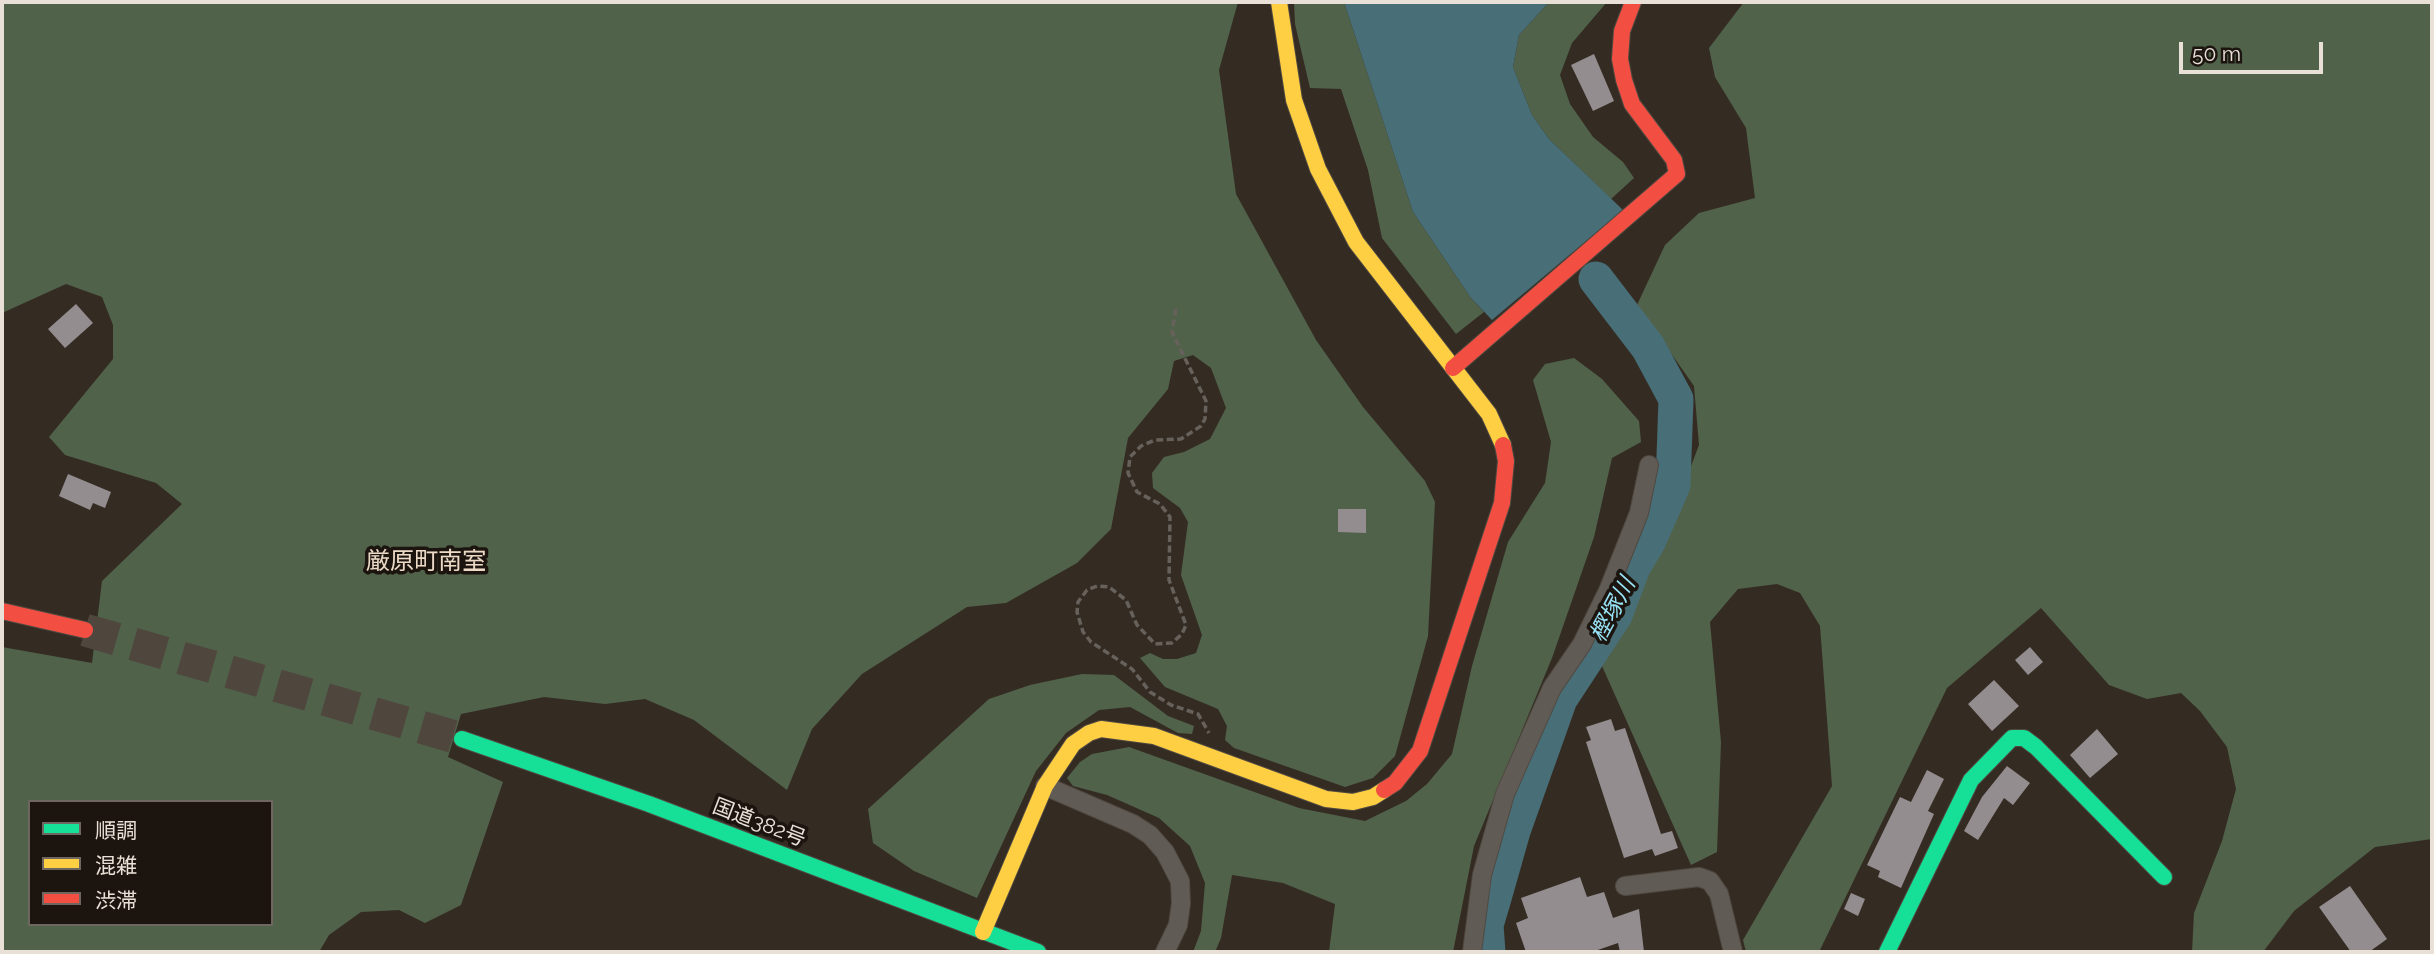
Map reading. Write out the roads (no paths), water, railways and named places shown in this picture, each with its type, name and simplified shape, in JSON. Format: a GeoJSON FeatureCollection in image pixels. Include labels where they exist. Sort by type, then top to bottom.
{"type":"FeatureCollection","features":[{"type":"Feature","properties":{"kind":"main road"},"geometry":{"type":"LineString","coordinates":[[983,932],[1045,786],[1073,744],[1101,729],[1154,736],[1301,792],[1353,802],[1373,797],[1395,783],[1420,751],[1502,503],[1506,461],[1501,437],[1489,414],[1356,242],[1318,169],[1294,100],[1279,2]]}},
{"type":"Feature","properties":{"kind":"main road"},"geometry":{"type":"LineString","coordinates":[[1453,368],[1677,174],[1674,160],[1632,104],[1624,80],[1620,59],[1622,31],[1633,2]]}},
{"type":"Feature","properties":{"kind":"main road"},"geometry":{"type":"LineString","coordinates":[[2,611],[85,630]]}},
{"type":"Feature","properties":{"kind":"main road"},"geometry":{"type":"LineString","coordinates":[[1887,952],[1971,780],[2012,738],[2024,738],[2036,747],[2164,877]]}},
{"type":"Feature","properties":{"kind":"main road","name":"国道382号"},"geometry":{"type":"LineString","coordinates":[[463,739],[649,804],[1038,952]]}},
{"type":"Feature","properties":{"kind":"street"},"geometry":{"type":"LineString","coordinates":[[1472,952],[1482,875],[1505,794],[1552,688],[1582,644],[1608,591],[1639,513],[1649,465]]}},
{"type":"Feature","properties":{"kind":"street"},"geometry":{"type":"LineString","coordinates":[[1045,786],[1133,824],[1150,835],[1165,852],[1180,881],[1181,903],[1178,925],[1165,952]]}},
{"type":"Feature","properties":{"kind":"street"},"geometry":{"type":"LineString","coordinates":[[1625,886],[1699,877],[1710,881],[1719,894],[1733,952]]}},
{"type":"Feature","properties":{"kind":"water"},"geometry":{"type":"Polygon","coordinates":[[[1344,2],[1549,2],[1519,35],[1513,67],[1532,115],[1549,139],[1623,210],[1492,320],[1471,298],[1413,212],[1344,2]]]}},
{"type":"Feature","properties":{"kind":"waterway","name":"樫塚川"},"geometry":{"type":"LineString","coordinates":[[1488,952],[1486,925],[1513,831],[1560,699],[1615,615],[1633,567],[1649,540],[1673,485],[1676,399],[1648,347],[1596,279]]}},
{"type":"Feature","properties":{"kind":"tunnel"},"geometry":{"type":"LineString","coordinates":[[85,630],[462,739]]}},
{"type":"Feature","properties":{"kind":"district","name":"厳原町南室"},"geometry":{"type":"Point","coordinates":[426,562]}}]}
